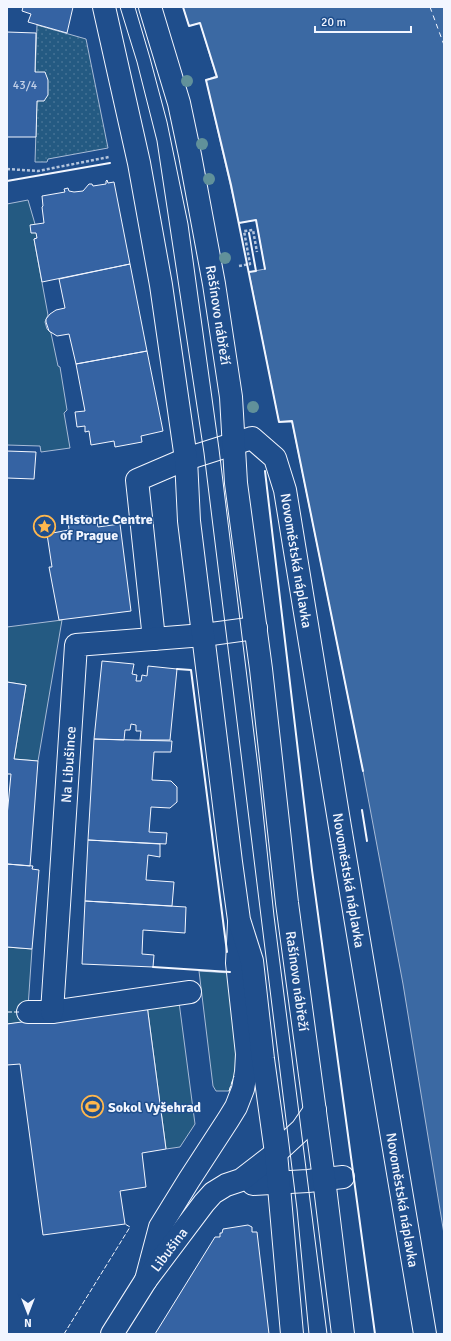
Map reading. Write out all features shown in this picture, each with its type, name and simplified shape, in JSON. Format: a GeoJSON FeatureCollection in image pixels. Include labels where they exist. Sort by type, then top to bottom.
{"type":"FeatureCollection","features":[{"type":"Feature","properties":{"kind":"main road"},"geometry":{"type":"LineString","coordinates":[[104,7],[139,163],[161,285],[195,456],[189,521],[239,920],[252,961],[263,1059],[276,1152],[292,1334]]}},
{"type":"Feature","properties":{"kind":"main road","name":"Rašínovo nábřeží"},"geometry":{"type":"LineString","coordinates":[[150,7],[179,103],[214,284],[231,397],[243,441],[236,483],[256,628],[287,903],[315,1110],[334,1178],[343,1334]]}},
{"type":"Feature","properties":{"kind":"main road"},"geometry":{"type":"LineString","coordinates":[[154,639],[137,480],[195,456],[243,441]]}},
{"type":"Feature","properties":{"kind":"main road","name":"Novoměstská náplavka"},"geometry":{"type":"LineString","coordinates":[[243,441],[275,458],[286,490],[340,827],[426,1334]]}},
{"type":"Feature","properties":{"kind":"main road"},"geometry":{"type":"LineString","coordinates":[[204,635],[256,628]]}},
{"type":"Feature","properties":{"kind":"main road","name":"Na Libušince"},"geometry":{"type":"LineString","coordinates":[[52,1012],[76,645],[204,635]]}},
{"type":"Feature","properties":{"kind":"main road"},"geometry":{"type":"LineString","coordinates":[[146,1280],[160,1227],[185,1185],[228,1120],[240,1098],[246,1072],[247,1054],[237,963],[239,920]]}},
{"type":"Feature","properties":{"kind":"main road"},"geometry":{"type":"LineString","coordinates":[[28,1012],[52,1012],[190,992]]}},
{"type":"Feature","properties":{"kind":"main road"},"geometry":{"type":"LineString","coordinates":[[247,1182],[276,1152],[302,1129],[315,1110]]}},
{"type":"Feature","properties":{"kind":"main road"},"geometry":{"type":"LineString","coordinates":[[247,1182],[279,1183],[334,1178]]}},
{"type":"Feature","properties":{"kind":"main road"},"geometry":{"type":"LineString","coordinates":[[247,1182],[271,1192],[281,1205]]}},
{"type":"Feature","properties":{"kind":"main road","name":"Libušina"},"geometry":{"type":"LineString","coordinates":[[112,1334],[146,1280],[204,1203],[214,1193],[226,1185],[247,1182]]}},
{"type":"Feature","properties":{"kind":"path"},"geometry":{"type":"LineString","coordinates":[[7,169],[38,171],[116,155]]}},
{"type":"Feature","properties":{"kind":"path"},"geometry":{"type":"LineString","coordinates":[[233,268],[250,264],[244,231],[253,230],[257,252]]}},
{"type":"Feature","properties":{"kind":"shaded area"},"geometry":{"type":"Polygon","coordinates":[[[183,7],[444,7],[444,1234],[403,984],[363,771],[292,422],[279,422],[249,272],[265,269],[256,220],[239,223],[206,80],[216,76],[200,23],[189,26],[183,7]]]}},
{"type":"Feature","properties":{"kind":"shaded area"},"geometry":{"type":"Polygon","coordinates":[[[37,25],[86,39],[108,148],[48,159],[47,162],[35,162],[37,99],[34,99],[37,25]]]}},
{"type":"Feature","properties":{"kind":"shaded area"},"geometry":{"type":"Polygon","coordinates":[[[28,200],[35,224],[37,238],[34,239],[48,315],[45,322],[47,329],[51,333],[58,366],[60,367],[67,410],[64,413],[70,448],[41,452],[40,446],[7,445],[7,204],[28,200]]]}},
{"type":"Feature","properties":{"kind":"shaded area"},"geometry":{"type":"Polygon","coordinates":[[[62,620],[38,761],[14,759],[26,685],[7,682],[7,627],[62,620]]]}},
{"type":"Feature","properties":{"kind":"shaded area"},"geometry":{"type":"Polygon","coordinates":[[[7,947],[32,949],[27,1022],[7,1024],[7,947]]]}},
{"type":"Feature","properties":{"kind":"shaded area"},"geometry":{"type":"Polygon","coordinates":[[[199,971],[230,973],[237,1017],[236,1071],[229,1091],[216,1091],[213,1086],[199,971]]]}},
{"type":"Feature","properties":{"kind":"shaded area"},"geometry":{"type":"Polygon","coordinates":[[[179,1002],[195,1124],[180,1147],[166,1149],[147,1005],[179,1002]]]}},
{"type":"Feature","properties":{"kind":"building"},"geometry":{"type":"Polygon","coordinates":[[[23,7],[73,7],[67,33],[28,22],[31,14],[22,11],[23,7]]]}},
{"type":"Feature","properties":{"kind":"building"},"geometry":{"type":"Polygon","coordinates":[[[7,32],[36,33],[35,72],[45,72],[48,80],[48,95],[44,101],[37,101],[36,137],[7,137],[7,32]]]}},
{"type":"Feature","properties":{"kind":"building"},"geometry":{"type":"Polygon","coordinates":[[[107,180],[108,183],[114,182],[130,264],[42,282],[34,239],[37,238],[36,233],[31,233],[30,225],[44,223],[42,196],[65,192],[64,189],[68,188],[69,191],[74,192],[83,191],[89,184],[92,184],[93,186],[106,184],[107,180]]]}},
{"type":"Feature","properties":{"kind":"building"},"geometry":{"type":"Polygon","coordinates":[[[130,264],[147,351],[76,364],[69,334],[57,336],[49,331],[46,322],[46,319],[50,314],[56,310],[65,308],[59,279],[130,264]]]}},
{"type":"Feature","properties":{"kind":"building"},"geometry":{"type":"Polygon","coordinates":[[[147,351],[163,431],[141,436],[142,442],[115,447],[114,441],[91,445],[89,431],[85,432],[85,426],[77,427],[75,412],[85,411],[76,364],[147,351]]]}},
{"type":"Feature","properties":{"kind":"building"},"geometry":{"type":"Polygon","coordinates":[[[7,451],[36,452],[34,479],[7,478],[7,451]]]}},
{"type":"Feature","properties":{"kind":"building"},"geometry":{"type":"Polygon","coordinates":[[[87,516],[96,518],[98,527],[120,524],[131,611],[59,620],[49,567],[52,567],[47,534],[69,530],[68,521],[77,517],[87,516]]]}},
{"type":"Feature","properties":{"kind":"building"},"geometry":{"type":"Polygon","coordinates":[[[102,661],[134,664],[132,674],[137,675],[136,681],[141,681],[142,675],[147,676],[148,666],[177,669],[170,740],[140,740],[141,731],[136,731],[136,725],[131,724],[130,730],[125,730],[124,740],[94,739],[102,661]]]}},
{"type":"Feature","properties":{"kind":"building"},"geometry":{"type":"Polygon","coordinates":[[[7,682],[26,685],[14,759],[38,761],[30,866],[7,864],[7,816],[11,774],[7,774],[7,682]]]}},
{"type":"Feature","properties":{"kind":"building"},"geometry":{"type":"Polygon","coordinates":[[[94,739],[172,741],[171,752],[154,752],[152,780],[171,781],[177,787],[177,802],[170,808],[151,807],[149,832],[167,833],[166,844],[88,840],[94,739]]]}},
{"type":"Feature","properties":{"kind":"building"},"geometry":{"type":"Polygon","coordinates":[[[88,840],[160,844],[160,857],[148,855],[146,880],[174,882],[172,906],[85,901],[88,840]]]}},
{"type":"Feature","properties":{"kind":"building"},"geometry":{"type":"Polygon","coordinates":[[[7,864],[33,866],[32,869],[39,870],[32,949],[7,947],[7,864]]]}},
{"type":"Feature","properties":{"kind":"building"},"geometry":{"type":"Polygon","coordinates":[[[85,901],[186,907],[185,933],[143,930],[142,954],[154,955],[153,967],[82,964],[85,901]]]}},
{"type":"Feature","properties":{"kind":"building","name":"Sokol Vyšehrad"},"geometry":{"type":"Polygon","coordinates":[[[147,1005],[166,1149],[142,1153],[146,1187],[120,1191],[125,1224],[43,1235],[20,1064],[7,1065],[7,1024],[147,1005]]]}},
{"type":"Feature","properties":{"kind":"building"},"geometry":{"type":"Polygon","coordinates":[[[248,1225],[252,1227],[252,1232],[257,1232],[269,1334],[155,1334],[215,1237],[220,1237],[220,1233],[222,1233],[223,1229],[248,1225]]]}},
{"type":"Feature","properties":{"kind":"ferry route"},"geometry":{"type":"LineString","coordinates":[[430,7],[444,45]]}},
{"type":"Feature","properties":{"kind":"tram line"},"geometry":{"type":"LineString","coordinates":[[120,7],[137,62],[157,141],[204,453],[297,1209],[309,1334]]}},
{"type":"Feature","properties":{"kind":"tram line"},"geometry":{"type":"LineString","coordinates":[[135,7],[167,122],[188,224],[219,449],[259,775],[274,916],[327,1334]]}},
{"type":"Feature","properties":{"kind":"fence"},"geometry":{"type":"LineString","coordinates":[[7,1012],[19,1012]]}},
{"type":"Feature","properties":{"kind":"fence"},"geometry":{"type":"LineString","coordinates":[[229,1091],[234,1076]]}},
{"type":"Feature","properties":{"kind":"fence"},"geometry":{"type":"LineString","coordinates":[[64,1334],[130,1227],[125,1224]]}},
{"type":"Feature","properties":{"kind":"wall"},"geometry":{"type":"LineString","coordinates":[[183,7],[189,26],[200,23],[217,77],[206,80],[231,185],[279,422],[292,421],[363,771]]}},
{"type":"Feature","properties":{"kind":"wall"},"geometry":{"type":"LineString","coordinates":[[7,181],[110,163]]}},
{"type":"Feature","properties":{"kind":"wall"},"geometry":{"type":"LineString","coordinates":[[239,223],[256,220],[265,269]]}},
{"type":"Feature","properties":{"kind":"wall"},"geometry":{"type":"LineString","coordinates":[[249,233],[256,271],[249,272]]}},
{"type":"Feature","properties":{"kind":"wall"},"geometry":{"type":"LineString","coordinates":[[265,471],[312,870],[375,1334]]}},
{"type":"Feature","properties":{"kind":"wall"},"geometry":{"type":"LineString","coordinates":[[177,669],[191,670],[227,952]]}},
{"type":"Feature","properties":{"kind":"wall"},"geometry":{"type":"LineString","coordinates":[[362,810],[367,841]]}},
{"type":"Feature","properties":{"kind":"wall"},"geometry":{"type":"LineString","coordinates":[[153,967],[230,972]]}},
{"type":"Feature","properties":{"kind":"place","name":"Historic Centre of Prague"},"geometry":{"type":"Point","coordinates":[45,527]}},
{"type":"Feature","properties":{"kind":"place","name":"Sokol Vyšehrad"},"geometry":{"type":"Point","coordinates":[93,1107]}}]}
